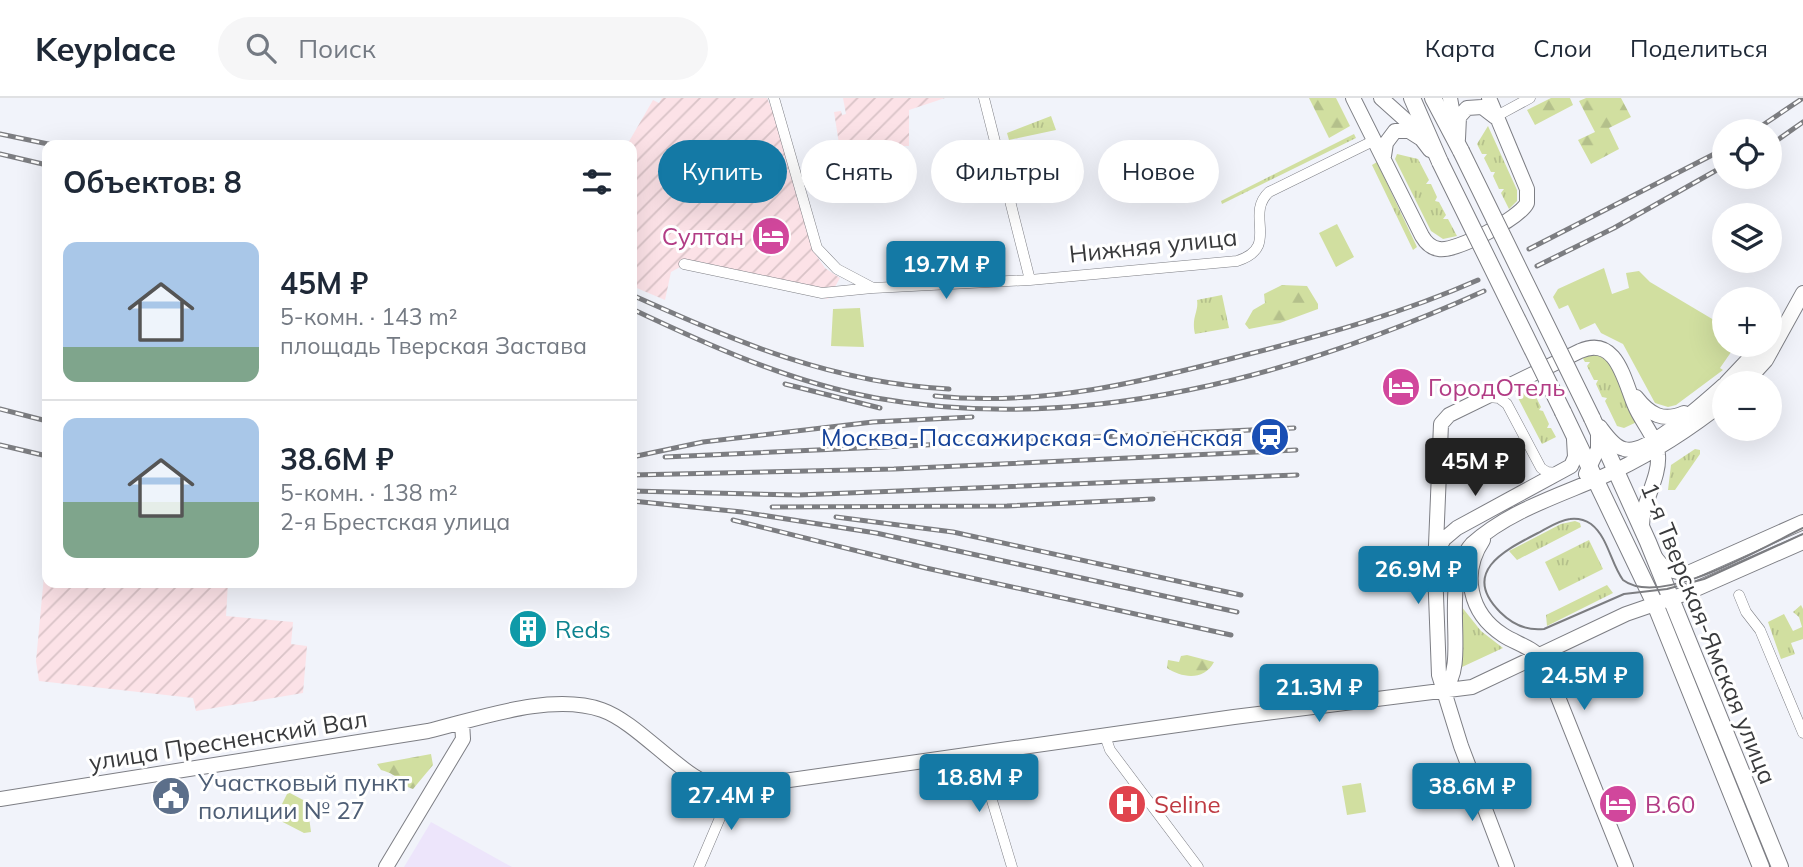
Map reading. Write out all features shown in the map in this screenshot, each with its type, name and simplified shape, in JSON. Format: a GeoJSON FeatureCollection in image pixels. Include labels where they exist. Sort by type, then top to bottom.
{"type":"FeatureCollection","features":[{"type":"Feature","properties":{"kind":"main road","name":"1-я Тверская-Ямская улица"},"geometry":{"type":"LineString","coordinates":[[1412,98],[1440,162],[1655,604],[1761,867]]}},
{"type":"Feature","properties":{"kind":"main road","name":"1-я Тверская-Ямская улица"},"geometry":{"type":"LineString","coordinates":[[1433,98],[1459,145],[1616,470],[1654,556],[1780,867]]}},
{"type":"Feature","properties":{"kind":"street"},"geometry":{"type":"LineString","coordinates":[[774,98],[795,162],[817,248],[828,263],[871,287]]}},
{"type":"Feature","properties":{"kind":"street"},"geometry":{"type":"LineString","coordinates":[[984,98],[1026,255],[1030,280]]}},
{"type":"Feature","properties":{"kind":"street"},"geometry":{"type":"LineString","coordinates":[[1353,98],[1425,240],[1437,249],[1451,249],[1519,215],[1527,203],[1526,187],[1494,117],[1489,98]]}},
{"type":"Feature","properties":{"kind":"street"},"geometry":{"type":"LineString","coordinates":[[1381,98],[1410,124],[1440,162]]}},
{"type":"Feature","properties":{"kind":"street"},"geometry":{"type":"LineString","coordinates":[[1450,98],[1459,145]]}},
{"type":"Feature","properties":{"kind":"street"},"geometry":{"type":"LineString","coordinates":[[1494,117],[1530,98]]}},
{"type":"Feature","properties":{"kind":"street"},"geometry":{"type":"LineString","coordinates":[[1459,145],[1459,117],[1467,108],[1478,106],[1494,117]]}},
{"type":"Feature","properties":{"kind":"street"},"geometry":{"type":"LineString","coordinates":[[1373,141],[1395,131],[1409,131],[1427,145]]}},
{"type":"Feature","properties":{"kind":"street"},"geometry":{"type":"LineString","coordinates":[[1384,156],[1386,143],[1395,131]]}},
{"type":"Feature","properties":{"kind":"street","name":"Нижняя улица"},"geometry":{"type":"LineString","coordinates":[[684,264],[822,293],[871,287],[1030,280],[1200,265],[1245,258],[1256,250],[1261,237],[1259,205],[1263,197],[1289,179],[1373,141]]}},
{"type":"Feature","properties":{"kind":"street"},"geometry":{"type":"LineString","coordinates":[[1756,371],[1766,360],[1803,293]]}},
{"type":"Feature","properties":{"kind":"street"},"geometry":{"type":"LineString","coordinates":[[1782,322],[1792,312]]}},
{"type":"Feature","properties":{"kind":"street"},"geometry":{"type":"LineString","coordinates":[[1507,867],[1461,746],[1439,675],[1435,560],[1441,424],[1449,415],[1592,346],[1612,355],[1655,444],[1658,458],[1643,512],[1642,528]]}},
{"type":"Feature","properties":{"kind":"street"},"geometry":{"type":"LineString","coordinates":[[1737,371],[1751,357]]}},
{"type":"Feature","properties":{"kind":"street"},"geometry":{"type":"LineString","coordinates":[[1627,384],[1645,408],[1659,416],[1670,418],[1695,408]]}},
{"type":"Feature","properties":{"kind":"street"},"geometry":{"type":"LineString","coordinates":[[1595,425],[1625,450],[1655,444],[1712,394]]}},
{"type":"Feature","properties":{"kind":"street"},"geometry":{"type":"LineString","coordinates":[[1488,397],[1499,398],[1507,404],[1544,471],[1561,472]]}},
{"type":"Feature","properties":{"kind":"street"},"geometry":{"type":"LineString","coordinates":[[1444,689],[1454,673],[1454,617],[1458,567],[1469,547],[1491,531],[1593,474],[1616,470],[1712,409]]}},
{"type":"Feature","properties":{"kind":"street"},"geometry":{"type":"LineString","coordinates":[[1593,474],[1598,449],[1595,425]]}},
{"type":"Feature","properties":{"kind":"street"},"geometry":{"type":"LineString","coordinates":[[1435,560],[1440,544],[1452,531],[1571,466],[1575,457],[1571,429]]}},
{"type":"Feature","properties":{"kind":"street"},"geometry":{"type":"LineString","coordinates":[[1654,556],[1665,569],[1686,574],[1803,522]]}},
{"type":"Feature","properties":{"kind":"street"},"geometry":{"type":"LineString","coordinates":[[1491,531],[1473,560],[1470,587],[1484,617],[1509,638],[1540,656],[1564,709],[1626,867]]}},
{"type":"Feature","properties":{"kind":"street"},"geometry":{"type":"LineString","coordinates":[[699,867],[725,806],[727,789],[1472,687],[1626,614],[1731,575],[1803,542]]}},
{"type":"Feature","properties":{"kind":"street"},"geometry":{"type":"LineString","coordinates":[[1731,575],[1746,612],[1760,630],[1803,733]]}},
{"type":"Feature","properties":{"kind":"street","name":"улица Пресненский Вал"},"geometry":{"type":"LineString","coordinates":[[0,799],[428,731],[491,714],[551,706],[592,707],[622,720],[707,783],[727,789]]}},
{"type":"Feature","properties":{"kind":"street"},"geometry":{"type":"LineString","coordinates":[[386,867],[463,739],[462,722]]}},
{"type":"Feature","properties":{"kind":"street"},"geometry":{"type":"LineString","coordinates":[[1105,736],[1110,750],[1198,867]]}},
{"type":"Feature","properties":{"kind":"street"},"geometry":{"type":"LineString","coordinates":[[978,754],[1012,867]]}},
{"type":"Feature","properties":{"kind":"shaded area"},"geometry":{"type":"Polygon","coordinates":[[[662,98],[767,98],[782,140],[658,140],[658,203],[787,203],[787,159],[812,249],[825,268],[840,278],[828,299],[682,266],[671,272],[665,300],[637,288],[637,140],[630,140],[653,100],[659,103],[662,98]]]}},
{"type":"Feature","properties":{"kind":"shaded area"},"geometry":{"type":"Polygon","coordinates":[[[843,98],[945,98],[909,110],[909,140],[838,140],[834,112],[841,111],[842,115],[846,114],[843,98]]]}},
{"type":"Feature","properties":{"kind":"shaded area"},"geometry":{"type":"Polygon","coordinates":[[[43,588],[228,588],[226,616],[293,622],[291,644],[307,646],[303,693],[196,711],[193,698],[39,681],[36,661],[43,588]]]}},
{"type":"Feature","properties":{"kind":"shaded area"},"geometry":{"type":"Polygon","coordinates":[[[431,822],[512,867],[404,867],[431,822]]]}},
{"type":"Feature","properties":{"kind":"green space"},"geometry":{"type":"Polygon","coordinates":[[[1309,98],[1336,98],[1350,126],[1329,138],[1309,98]]]}},
{"type":"Feature","properties":{"kind":"green space"},"geometry":{"type":"Polygon","coordinates":[[[1551,98],[1570,98],[1573,105],[1535,125],[1527,110],[1551,98]]]}},
{"type":"Feature","properties":{"kind":"green space"},"geometry":{"type":"Polygon","coordinates":[[[1586,98],[1621,98],[1631,117],[1609,128],[1619,149],[1591,164],[1578,140],[1595,132],[1579,101],[1586,98]]]}},
{"type":"Feature","properties":{"kind":"green space"},"geometry":{"type":"Polygon","coordinates":[[[1051,116],[1056,130],[1009,140],[1007,133],[1051,116]]]}},
{"type":"Feature","properties":{"kind":"green space"},"geometry":{"type":"Polygon","coordinates":[[[1488,126],[1517,190],[1517,201],[1509,209],[1501,193],[1504,189],[1499,189],[1493,176],[1495,172],[1491,172],[1484,158],[1487,154],[1482,154],[1477,144],[1488,126]]]}},
{"type":"Feature","properties":{"kind":"green space"},"geometry":{"type":"Polygon","coordinates":[[[1354,134],[1356,138],[1222,204],[1221,201],[1354,134]]]}},
{"type":"Feature","properties":{"kind":"green space"},"geometry":{"type":"Polygon","coordinates":[[[1397,154],[1418,159],[1429,180],[1426,184],[1431,184],[1437,197],[1435,201],[1439,202],[1446,215],[1443,219],[1448,219],[1457,236],[1443,239],[1431,231],[1395,159],[1397,154]]]}},
{"type":"Feature","properties":{"kind":"green space"},"geometry":{"type":"Polygon","coordinates":[[[1377,162],[1417,247],[1413,250],[1372,165],[1377,162]]]}},
{"type":"Feature","properties":{"kind":"green space"},"geometry":{"type":"Polygon","coordinates":[[[1337,224],[1354,257],[1336,267],[1319,233],[1337,224]]]}},
{"type":"Feature","properties":{"kind":"green space"},"geometry":{"type":"Polygon","coordinates":[[[1604,268],[1612,294],[1629,288],[1626,273],[1639,271],[1650,282],[1712,319],[1712,357],[1728,357],[1720,368],[1723,370],[1712,371],[1712,378],[1676,405],[1668,407],[1655,403],[1623,344],[1601,333],[1595,323],[1580,330],[1568,305],[1559,309],[1553,297],[1558,289],[1604,268]]]}},
{"type":"Feature","properties":{"kind":"green space"},"geometry":{"type":"Polygon","coordinates":[[[1282,285],[1307,286],[1318,304],[1318,309],[1280,323],[1249,329],[1245,324],[1253,310],[1265,303],[1264,294],[1282,285]]]}},
{"type":"Feature","properties":{"kind":"green space"},"geometry":{"type":"Polygon","coordinates":[[[1222,295],[1229,328],[1195,334],[1197,300],[1222,295]]]}},
{"type":"Feature","properties":{"kind":"green space"},"geometry":{"type":"Polygon","coordinates":[[[860,308],[864,347],[831,346],[833,309],[860,308]]]}},
{"type":"Feature","properties":{"kind":"green space"},"geometry":{"type":"Polygon","coordinates":[[[1595,353],[1610,363],[1639,421],[1624,428],[1617,426],[1605,401],[1607,398],[1602,397],[1596,384],[1598,380],[1594,380],[1587,366],[1590,362],[1585,362],[1582,357],[1595,353]]]}},
{"type":"Feature","properties":{"kind":"green space"},"geometry":{"type":"Polygon","coordinates":[[[1532,389],[1530,393],[1534,393],[1541,407],[1539,410],[1543,411],[1549,424],[1547,428],[1551,428],[1556,437],[1542,444],[1517,396],[1532,389]]]}},
{"type":"Feature","properties":{"kind":"green space"},"geometry":{"type":"Polygon","coordinates":[[[1695,449],[1700,450],[1700,454],[1675,490],[1668,490],[1671,465],[1695,449]]]}},
{"type":"Feature","properties":{"kind":"green space"},"geometry":{"type":"Polygon","coordinates":[[[1575,521],[1580,523],[1581,527],[1517,560],[1509,551],[1561,524],[1575,521]]]}},
{"type":"Feature","properties":{"kind":"green space"},"geometry":{"type":"Polygon","coordinates":[[[1589,540],[1603,569],[1559,591],[1545,562],[1589,540]]]}},
{"type":"Feature","properties":{"kind":"green space"},"geometry":{"type":"Polygon","coordinates":[[[1607,585],[1613,593],[1547,626],[1546,615],[1607,585]]]}},
{"type":"Feature","properties":{"kind":"green space"},"geometry":{"type":"Polygon","coordinates":[[[1801,605],[1803,639],[1791,643],[1795,654],[1781,659],[1768,622],[1784,614],[1793,631],[1802,627],[1799,617],[1793,612],[1801,605]]]}},
{"type":"Feature","properties":{"kind":"green space"},"geometry":{"type":"Polygon","coordinates":[[[1461,606],[1481,631],[1503,648],[1462,667],[1461,606]]]}},
{"type":"Feature","properties":{"kind":"green space"},"geometry":{"type":"Polygon","coordinates":[[[1181,656],[1214,662],[1205,672],[1192,676],[1167,668],[1168,660],[1179,662],[1181,656]]]}},
{"type":"Feature","properties":{"kind":"green space"},"geometry":{"type":"Polygon","coordinates":[[[431,754],[433,765],[413,789],[381,770],[377,764],[431,754]]]}},
{"type":"Feature","properties":{"kind":"green space"},"geometry":{"type":"Polygon","coordinates":[[[1361,783],[1366,812],[1347,815],[1342,786],[1361,783]]]}},
{"type":"Feature","properties":{"kind":"green space"},"geometry":{"type":"Polygon","coordinates":[[[288,792],[307,802],[311,832],[304,833],[275,818],[288,792]]]}},
{"type":"Feature","properties":{"kind":"tram line"},"geometry":{"type":"LineString","coordinates":[[1803,528],[1713,572],[1662,587],[1640,587],[1623,580],[1597,529],[1584,520],[1566,520],[1523,541],[1500,556],[1491,565],[1485,586],[1489,598],[1510,620],[1526,628],[1544,629],[1624,594],[1667,589],[1704,579],[1803,534]]}},
{"type":"Feature","properties":{"kind":"railway"},"geometry":{"type":"LineString","coordinates":[[1772,119],[1803,98]]}},
{"type":"Feature","properties":{"kind":"railway"},"geometry":{"type":"LineString","coordinates":[[1782,137],[1803,122]]}},
{"type":"Feature","properties":{"kind":"railway"},"geometry":{"type":"LineString","coordinates":[[0,134],[42,143]]}},
{"type":"Feature","properties":{"kind":"railway"},"geometry":{"type":"LineString","coordinates":[[0,154],[42,164]]}},
{"type":"Feature","properties":{"kind":"railway"},"geometry":{"type":"LineString","coordinates":[[1529,249],[1712,155]]}},
{"type":"Feature","properties":{"kind":"railway"},"geometry":{"type":"LineString","coordinates":[[1537,266],[1614,228],[1712,173]]}},
{"type":"Feature","properties":{"kind":"railway"},"geometry":{"type":"LineString","coordinates":[[935,396],[1014,398],[1130,383],[1334,331],[1421,303],[1478,280]]}},
{"type":"Feature","properties":{"kind":"railway"},"geometry":{"type":"LineString","coordinates":[[637,311],[782,373],[844,391],[954,408],[1032,409],[1110,403],[1187,390],[1263,372],[1339,349],[1484,291]]}},
{"type":"Feature","properties":{"kind":"railway"},"geometry":{"type":"LineString","coordinates":[[637,297],[748,344],[825,369],[906,385],[949,389]]}},
{"type":"Feature","properties":{"kind":"railway"},"geometry":{"type":"LineString","coordinates":[[785,384],[880,408]]}},
{"type":"Feature","properties":{"kind":"railway"},"geometry":{"type":"LineString","coordinates":[[0,409],[42,420]]}},
{"type":"Feature","properties":{"kind":"railway"},"geometry":{"type":"LineString","coordinates":[[637,456],[703,442],[873,422],[972,417]]}},
{"type":"Feature","properties":{"kind":"railway"},"geometry":{"type":"LineString","coordinates":[[665,457],[1294,428]]}},
{"type":"Feature","properties":{"kind":"railway"},"geometry":{"type":"LineString","coordinates":[[0,445],[42,455]]}},
{"type":"Feature","properties":{"kind":"railway"},"geometry":{"type":"LineString","coordinates":[[637,475],[894,469],[1296,450]]}},
{"type":"Feature","properties":{"kind":"railway"},"geometry":{"type":"LineString","coordinates":[[637,491],[798,495],[1297,475]]}},
{"type":"Feature","properties":{"kind":"railway"},"geometry":{"type":"LineString","coordinates":[[772,507],[1007,506],[1153,499]]}},
{"type":"Feature","properties":{"kind":"railway"},"geometry":{"type":"LineString","coordinates":[[637,502],[742,512],[876,533],[1237,612]]}},
{"type":"Feature","properties":{"kind":"railway"},"geometry":{"type":"LineString","coordinates":[[836,517],[953,532],[1241,595]]}},
{"type":"Feature","properties":{"kind":"railway"},"geometry":{"type":"LineString","coordinates":[[733,520],[926,568],[1231,635]]}},
{"type":"Feature","properties":{"kind":"place","name":"Султан"},"geometry":{"type":"Point","coordinates":[771,236]}},
{"type":"Feature","properties":{"kind":"place","name":"ГородОтель"},"geometry":{"type":"Point","coordinates":[1401,387]}},
{"type":"Feature","properties":{"kind":"place","name":"Москва-Пассажирская-Смоленская"},"geometry":{"type":"Point","coordinates":[1270,437]}},
{"type":"Feature","properties":{"kind":"place","name":"Reds"},"geometry":{"type":"Point","coordinates":[528,629]}},
{"type":"Feature","properties":{"kind":"place","name":"Участковый пункт полиции № 27"},"geometry":{"type":"Point","coordinates":[171,796]}},
{"type":"Feature","properties":{"kind":"place","name":"Seline"},"geometry":{"type":"Point","coordinates":[1127,804]}},
{"type":"Feature","properties":{"kind":"place","name":"B.60"},"geometry":{"type":"Point","coordinates":[1618,804]}}]}
